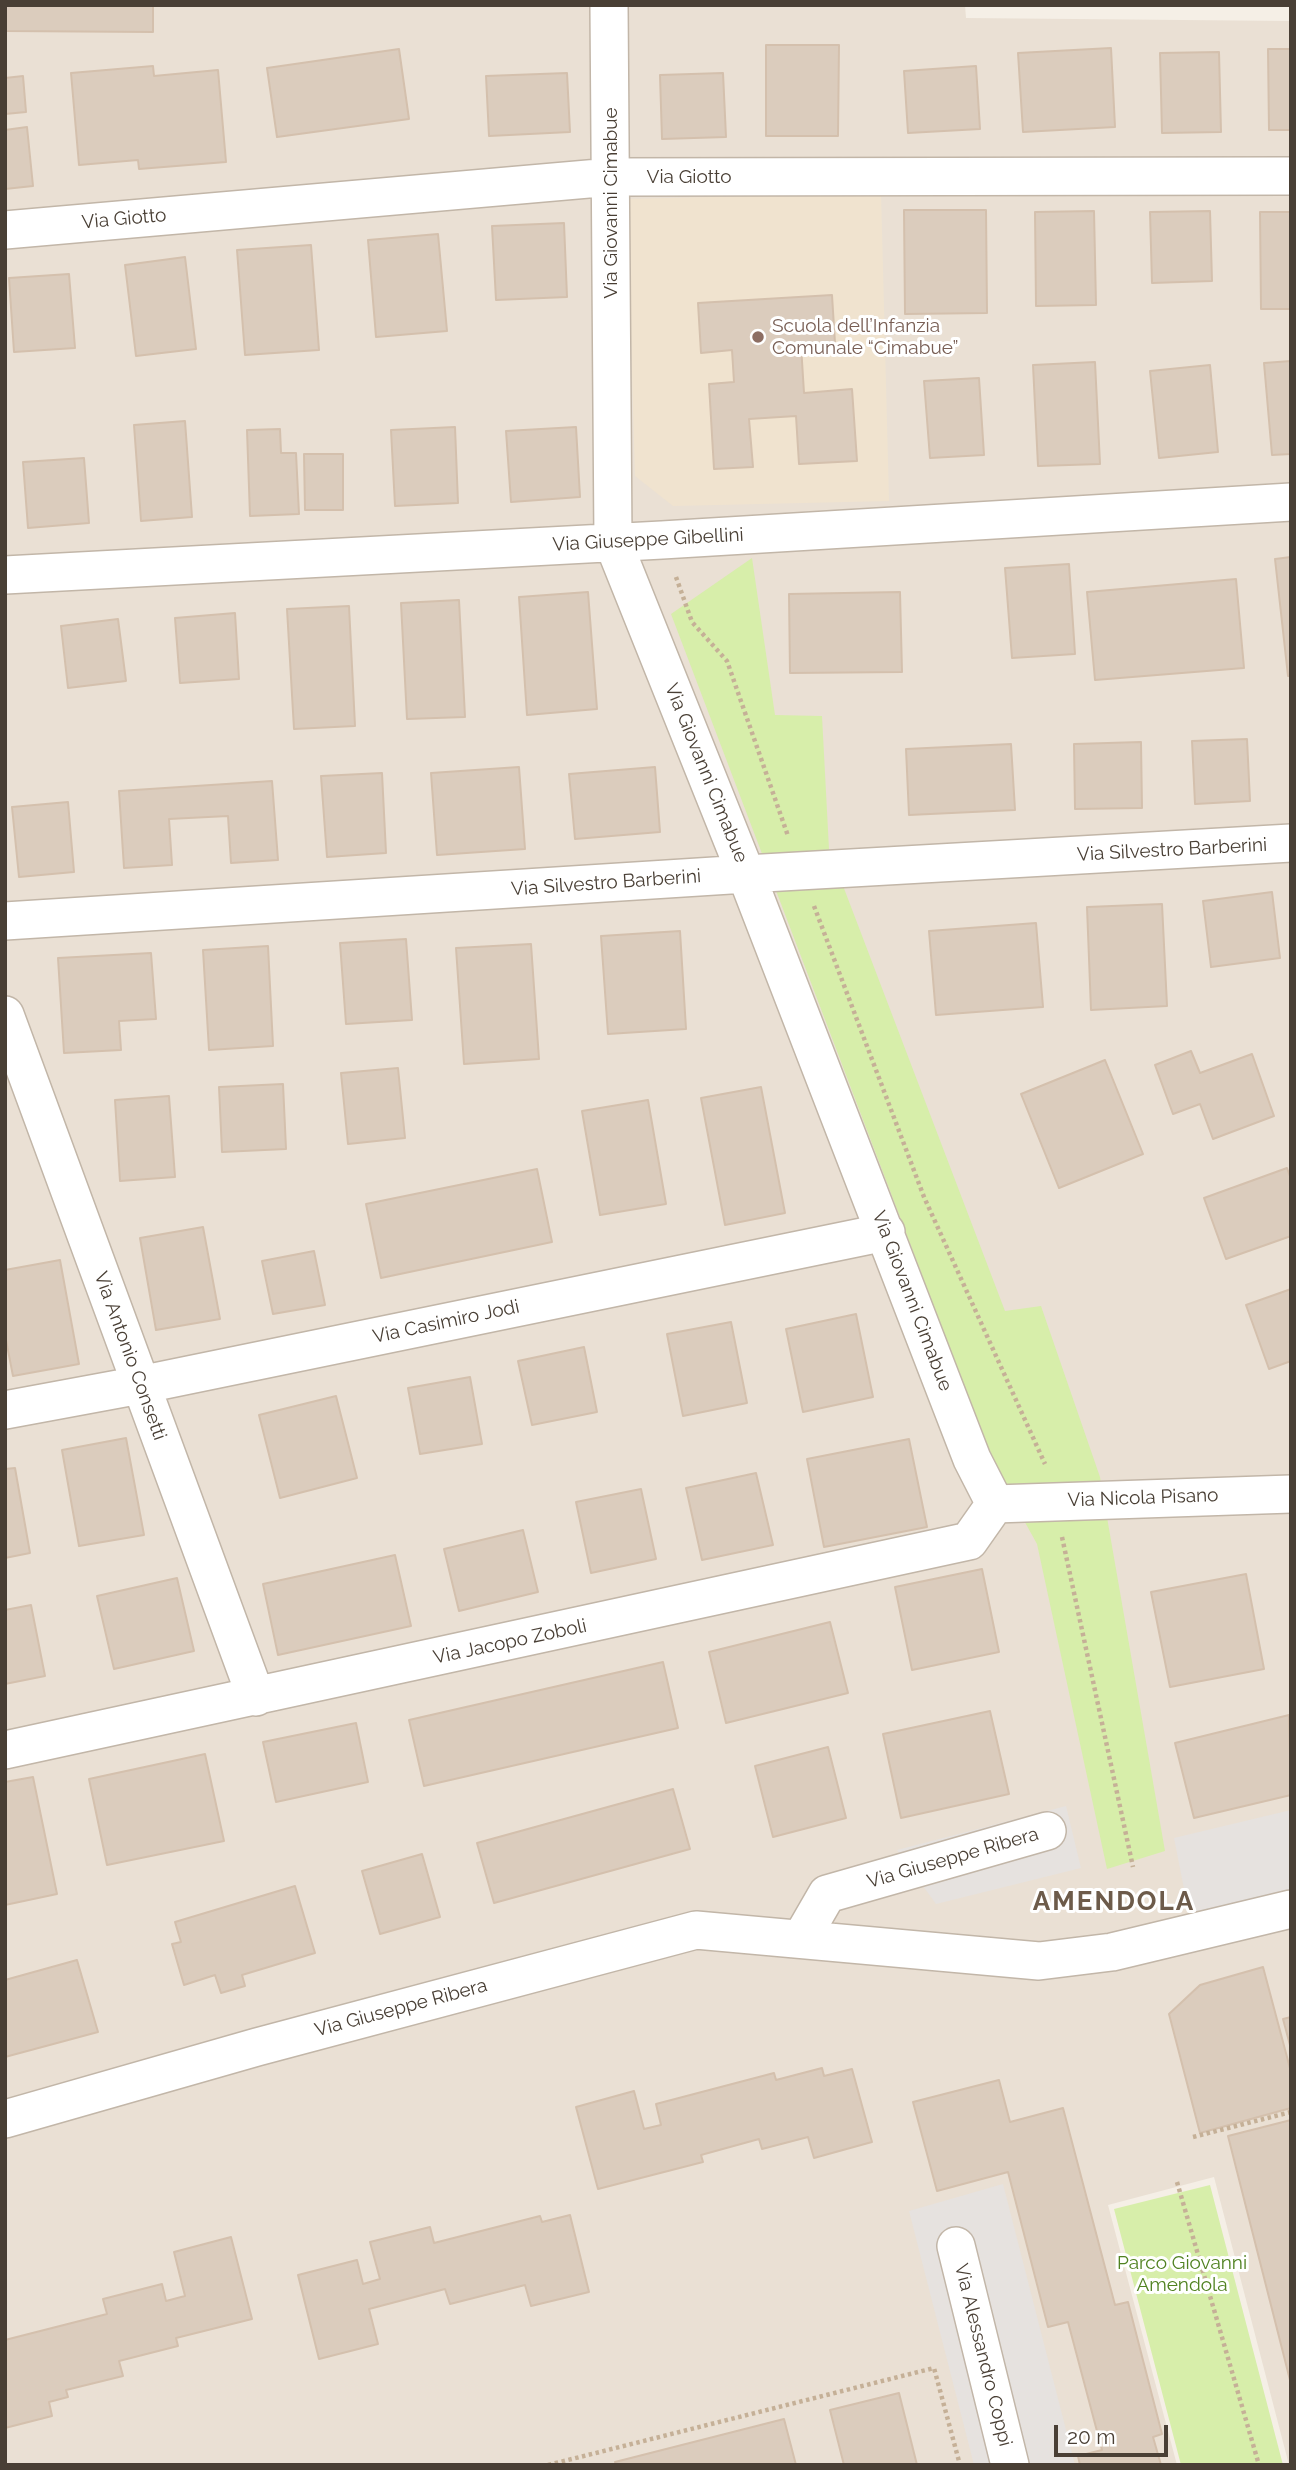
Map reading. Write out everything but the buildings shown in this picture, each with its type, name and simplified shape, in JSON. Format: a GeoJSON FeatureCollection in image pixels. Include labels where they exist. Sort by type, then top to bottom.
{"type":"FeatureCollection","features":[{"type":"Feature","properties":{"kind":"street","name":"Via Giovanni Cimabue"},"geometry":{"type":"LineString","coordinates":[[609,5],[613,541],[746,874],[972,1459],[995,1504]]}},
{"type":"Feature","properties":{"kind":"street","name":"Via Giotto"},"geometry":{"type":"LineString","coordinates":[[5,230],[611,177],[1291,176]]}},
{"type":"Feature","properties":{"kind":"street","name":"Via Giuseppe Gibellini"},"geometry":{"type":"LineString","coordinates":[[5,575],[662,540],[1291,502]]}},
{"type":"Feature","properties":{"kind":"street","name":"Via Silvestro Barberini"},"geometry":{"type":"LineString","coordinates":[[5,921],[1291,843]]}},
{"type":"Feature","properties":{"kind":"street","name":"Via Antonio Consetti"},"geometry":{"type":"LineString","coordinates":[[5,1015],[256,1697]]}},
{"type":"Feature","properties":{"kind":"street","name":"Via Casimiro Jodi"},"geometry":{"type":"LineString","coordinates":[[5,1410],[140,1385],[886,1232]]}},
{"type":"Feature","properties":{"kind":"street","name":"Via Nicola Pisano"},"geometry":{"type":"LineString","coordinates":[[995,1504],[1291,1494]]}},
{"type":"Feature","properties":{"kind":"street","name":"Via Jacopo Zoboli"},"geometry":{"type":"LineString","coordinates":[[5,1750],[969,1541],[995,1504]]}},
{"type":"Feature","properties":{"kind":"street","name":"Via Giuseppe Ribera"},"geometry":{"type":"LineString","coordinates":[[801,1939],[827,1894],[1047,1831]]}},
{"type":"Feature","properties":{"kind":"street","name":"Via Giuseppe Ribera"},"geometry":{"type":"LineString","coordinates":[[5,2119],[257,2047],[696,1930],[1039,1961],[1112,1952],[1291,1909]]}},
{"type":"Feature","properties":{"kind":"street","name":"Via Alessandro Coppi"},"geometry":{"type":"LineString","coordinates":[[956,2246],[1010,2465]]}},
{"type":"Feature","properties":{"kind":"path"},"geometry":{"type":"LineString","coordinates":[[662,540],[692,622],[727,661],[801,872],[924,1197],[1048,1471],[1133,1867]]}},
{"type":"Feature","properties":{"kind":"path"},"geometry":{"type":"LineString","coordinates":[[1193,2137],[1291,2112]]}},
{"type":"Feature","properties":{"kind":"path"},"geometry":{"type":"LineString","coordinates":[[1177,2182],[1259,2465]]}},
{"type":"Feature","properties":{"kind":"path"},"geometry":{"type":"LineString","coordinates":[[548,2465],[934,2368],[960,2465]]}},
{"type":"Feature","properties":{"kind":"shaded area"},"geometry":{"type":"Polygon","coordinates":[[[5,5],[965,5],[966,18],[1291,21],[1291,2465],[1214,2177],[1108,2205],[1177,2465],[5,2465],[5,5]]]}},
{"type":"Feature","properties":{"kind":"shaded area","name":"Scuola dell’Infanzia Comunale “Cimabue”"},"geometry":{"type":"Polygon","coordinates":[[[881,193],[889,501],[673,506],[635,476],[627,199],[881,193]]]}},
{"type":"Feature","properties":{"kind":"shaded area"},"geometry":{"type":"Polygon","coordinates":[[[1066,1806],[1081,1868],[936,1904],[897,1850],[1066,1806]]]}},
{"type":"Feature","properties":{"kind":"shaded area"},"geometry":{"type":"Polygon","coordinates":[[[1291,1810],[1291,1893],[1190,1919],[1174,1838],[1291,1810]]]}},
{"type":"Feature","properties":{"kind":"shaded area"},"geometry":{"type":"Polygon","coordinates":[[[1003,2184],[1075,2465],[974,2465],[909,2211],[1003,2184]]]}},
{"type":"Feature","properties":{"kind":"green space"},"geometry":{"type":"Polygon","coordinates":[[[752,558],[775,715],[822,716],[829,849],[1005,1311],[1041,1306],[1100,1477],[1165,1851],[1107,1869],[1037,1544],[996,1470],[671,614],[752,558]]]}},
{"type":"Feature","properties":{"kind":"green space","name":"Parco Giovanni Amendola"},"geometry":{"type":"Polygon","coordinates":[[[1210,2185],[1283,2465],[1181,2465],[1114,2209],[1210,2185]]]}},
{"type":"Feature","properties":{"kind":"place","name":"Scuola dell’Infanzia Comunale “Cimabue”"},"geometry":{"type":"Point","coordinates":[758,337]}},
{"type":"Feature","properties":{"kind":"district","name":"AMENDOLA"},"geometry":{"type":"Point","coordinates":[1114,1902]}}]}
